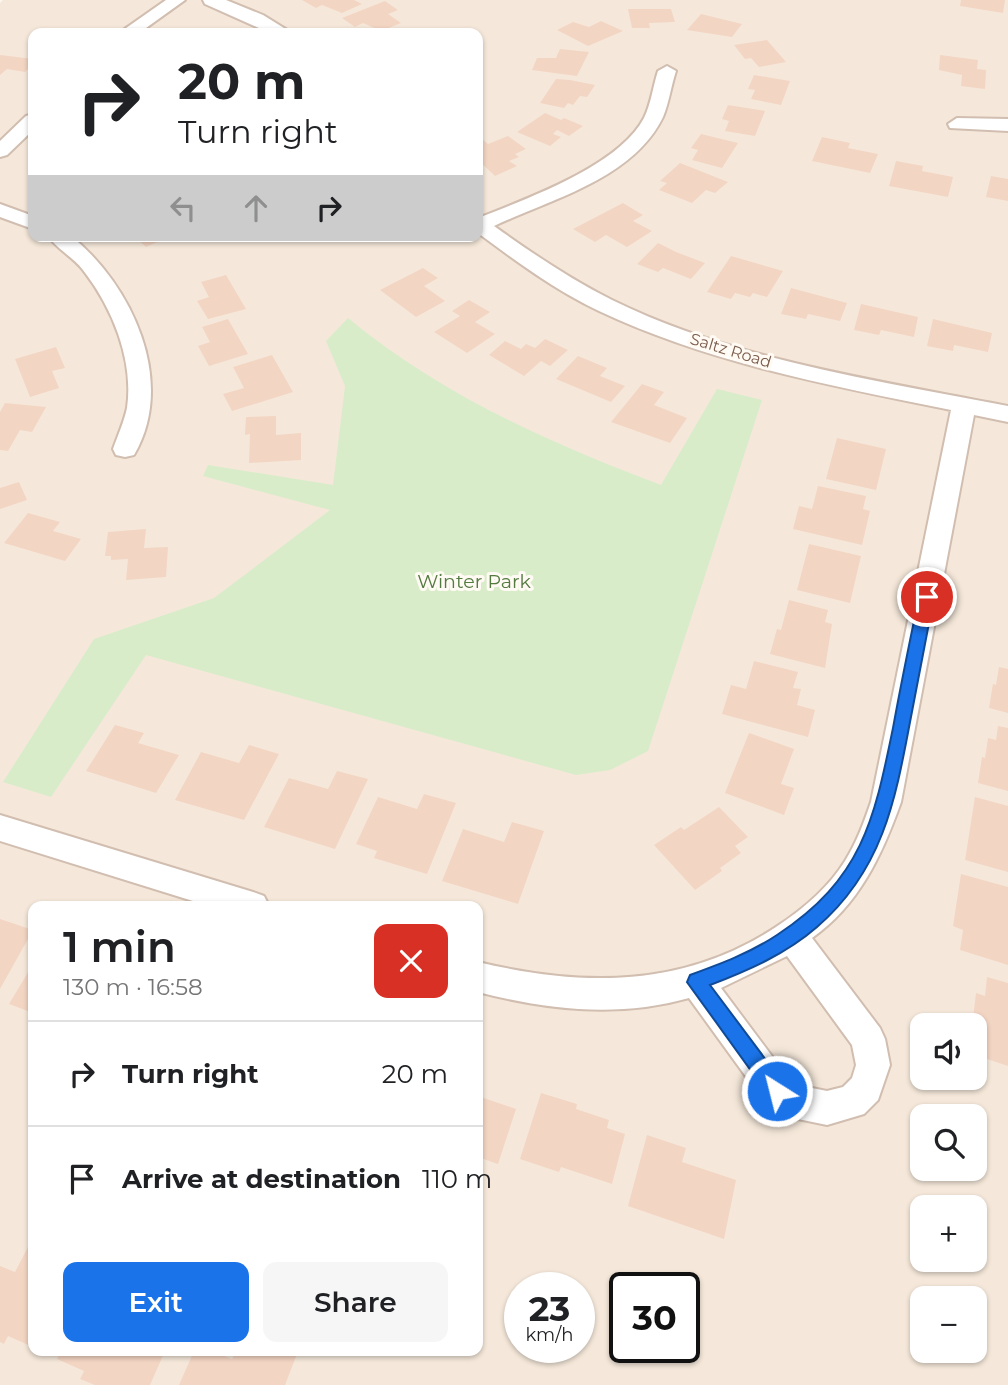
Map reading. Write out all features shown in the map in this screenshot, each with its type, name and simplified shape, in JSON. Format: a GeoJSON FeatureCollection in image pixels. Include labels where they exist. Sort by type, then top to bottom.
{"type":"FeatureCollection","features":[{"type":"Feature","properties":{"kind":"street"},"geometry":{"type":"LineString","coordinates":[[135,28],[177,0]]}},
{"type":"Feature","properties":{"kind":"street"},"geometry":{"type":"LineString","coordinates":[[211,0],[273,28]]}},
{"type":"Feature","properties":{"kind":"street"},"geometry":{"type":"LineString","coordinates":[[483,223],[583,178],[625,150],[652,119],[667,71]]}},
{"type":"Feature","properties":{"kind":"street"},"geometry":{"type":"LineString","coordinates":[[957,124],[1008,125]]}},
{"type":"Feature","properties":{"kind":"street"},"geometry":{"type":"LineString","coordinates":[[0,151],[28,125]]}},
{"type":"Feature","properties":{"kind":"street"},"geometry":{"type":"LineString","coordinates":[[0,211],[28,221]]}},
{"type":"Feature","properties":{"kind":"street","name":"Saltz Road"},"geometry":{"type":"LineString","coordinates":[[483,228],[556,279],[611,307],[661,328],[780,365],[1008,414]]}},
{"type":"Feature","properties":{"kind":"street"},"geometry":{"type":"LineString","coordinates":[[65,242],[94,269],[113,301],[133,346],[140,382],[139,407],[125,449]]}},
{"type":"Feature","properties":{"kind":"street"},"geometry":{"type":"LineString","coordinates":[[483,978],[534,991],[588,996],[628,995],[696,982],[753,959],[791,936],[811,921],[841,890],[872,840],[886,802],[964,405]]}},
{"type":"Feature","properties":{"kind":"street"},"geometry":{"type":"LineString","coordinates":[[0,828],[237,901]]}},
{"type":"Feature","properties":{"kind":"street"},"geometry":{"type":"LineString","coordinates":[[696,982],[777,1091],[798,1102],[827,1108],[852,1102],[866,1088],[873,1065],[867,1040],[791,936]]}},
{"type":"Feature","properties":{"kind":"shaded area"},"geometry":{"type":"Polygon","coordinates":[[[3,0],[1008,0],[1008,1385],[0,1385],[0,3],[3,0]]]}},
{"type":"Feature","properties":{"kind":"green space","name":"Winter Park"},"geometry":{"type":"Polygon","coordinates":[[[348,318],[421,371],[498,415],[578,452],[661,485],[717,389],[762,400],[648,751],[610,770],[576,775],[146,655],[51,797],[3,782],[94,639],[214,598],[330,510],[203,476],[208,465],[333,485],[345,386],[326,341],[348,318]]]}},
{"type":"Feature","properties":{"kind":"building"},"geometry":{"type":"Polygon","coordinates":[[[302,0],[354,0],[362,4],[342,13],[322,5],[316,8],[302,0]]]}},
{"type":"Feature","properties":{"kind":"building"},"geometry":{"type":"Polygon","coordinates":[[[961,0],[1005,0],[1003,13],[960,6],[961,0]]]}},
{"type":"Feature","properties":{"kind":"building"},"geometry":{"type":"Polygon","coordinates":[[[385,1],[398,10],[388,14],[401,23],[388,28],[374,28],[363,23],[355,27],[342,18],[385,1]]]}},
{"type":"Feature","properties":{"kind":"building"},"geometry":{"type":"Polygon","coordinates":[[[628,9],[671,9],[675,22],[649,23],[650,28],[632,28],[628,9]]]}},
{"type":"Feature","properties":{"kind":"building"},"geometry":{"type":"Polygon","coordinates":[[[701,14],[742,24],[732,37],[687,30],[701,14]]]}},
{"type":"Feature","properties":{"kind":"building"},"geometry":{"type":"Polygon","coordinates":[[[601,21],[623,31],[588,46],[557,30],[573,22],[589,27],[601,21]]]}},
{"type":"Feature","properties":{"kind":"building"},"geometry":{"type":"Polygon","coordinates":[[[767,40],[786,62],[759,67],[751,58],[745,59],[734,45],[767,40]]]}},
{"type":"Feature","properties":{"kind":"building"},"geometry":{"type":"Polygon","coordinates":[[[560,49],[589,52],[577,76],[532,70],[537,58],[556,58],[560,49]]]}},
{"type":"Feature","properties":{"kind":"building"},"geometry":{"type":"Polygon","coordinates":[[[0,55],[28,58],[28,69],[25,72],[7,69],[0,75],[0,55]]]}},
{"type":"Feature","properties":{"kind":"building"},"geometry":{"type":"Polygon","coordinates":[[[940,55],[978,60],[977,69],[986,70],[985,89],[961,86],[962,75],[939,70],[940,55]]]}},
{"type":"Feature","properties":{"kind":"building"},"geometry":{"type":"Polygon","coordinates":[[[754,75],[790,81],[781,105],[751,99],[755,90],[748,89],[754,75]]]}},
{"type":"Feature","properties":{"kind":"building"},"geometry":{"type":"Polygon","coordinates":[[[556,79],[595,85],[587,97],[580,96],[573,105],[568,103],[564,108],[540,103],[556,79]]]}},
{"type":"Feature","properties":{"kind":"building"},"geometry":{"type":"Polygon","coordinates":[[[728,105],[765,111],[755,136],[725,131],[729,121],[722,119],[728,105]]]}},
{"type":"Feature","properties":{"kind":"building"},"geometry":{"type":"Polygon","coordinates":[[[545,113],[583,126],[569,136],[557,130],[553,134],[561,137],[550,146],[517,132],[545,113]]]}},
{"type":"Feature","properties":{"kind":"building"},"geometry":{"type":"Polygon","coordinates":[[[701,134],[738,143],[722,168],[692,160],[698,150],[691,148],[701,134]]]}},
{"type":"Feature","properties":{"kind":"building"},"geometry":{"type":"Polygon","coordinates":[[[508,136],[526,149],[515,154],[519,157],[509,161],[517,166],[495,176],[483,165],[483,140],[488,144],[508,136]]]}},
{"type":"Feature","properties":{"kind":"building"},"geometry":{"type":"Polygon","coordinates":[[[822,137],[850,143],[848,148],[878,154],[870,173],[812,161],[822,137]]]}},
{"type":"Feature","properties":{"kind":"building"},"geometry":{"type":"Polygon","coordinates":[[[896,161],[923,166],[922,171],[953,177],[948,197],[889,186],[896,161]]]}},
{"type":"Feature","properties":{"kind":"building"},"geometry":{"type":"Polygon","coordinates":[[[680,163],[728,182],[715,193],[706,190],[692,203],[659,190],[667,183],[660,181],[680,163]]]}},
{"type":"Feature","properties":{"kind":"building"},"geometry":{"type":"Polygon","coordinates":[[[991,176],[1008,179],[1008,201],[986,197],[991,176]]]}},
{"type":"Feature","properties":{"kind":"building"},"geometry":{"type":"Polygon","coordinates":[[[623,203],[643,215],[633,221],[652,231],[627,247],[606,235],[595,242],[573,229],[623,203]]]}},
{"type":"Feature","properties":{"kind":"building"},"geometry":{"type":"Polygon","coordinates":[[[141,242],[157,242],[146,247],[141,242]]]}},
{"type":"Feature","properties":{"kind":"building"},"geometry":{"type":"Polygon","coordinates":[[[658,243],[705,263],[691,279],[663,268],[658,272],[637,264],[658,243]]]}},
{"type":"Feature","properties":{"kind":"building"},"geometry":{"type":"Polygon","coordinates":[[[731,256],[783,271],[767,297],[753,293],[750,297],[735,293],[731,299],[707,292],[731,256]]]}},
{"type":"Feature","properties":{"kind":"building"},"geometry":{"type":"Polygon","coordinates":[[[423,268],[438,278],[424,286],[445,301],[416,317],[380,290],[423,268]]]}},
{"type":"Feature","properties":{"kind":"building"},"geometry":{"type":"Polygon","coordinates":[[[226,275],[246,309],[208,319],[197,301],[209,297],[201,282],[226,275]]]}},
{"type":"Feature","properties":{"kind":"building"},"geometry":{"type":"Polygon","coordinates":[[[791,288],[847,303],[840,321],[808,314],[806,319],[781,314],[791,288]]]}},
{"type":"Feature","properties":{"kind":"building"},"geometry":{"type":"Polygon","coordinates":[[[469,300],[490,312],[475,322],[495,334],[467,353],[434,332],[460,316],[452,311],[469,300]]]}},
{"type":"Feature","properties":{"kind":"building"},"geometry":{"type":"Polygon","coordinates":[[[861,304],[918,317],[914,337],[881,330],[879,335],[854,330],[861,304]]]}},
{"type":"Feature","properties":{"kind":"building"},"geometry":{"type":"Polygon","coordinates":[[[228,319],[248,354],[209,366],[198,346],[210,342],[202,327],[228,319]]]}},
{"type":"Feature","properties":{"kind":"building"},"geometry":{"type":"Polygon","coordinates":[[[933,319],[992,333],[988,352],[954,345],[953,351],[927,346],[933,319]]]}},
{"type":"Feature","properties":{"kind":"building"},"geometry":{"type":"Polygon","coordinates":[[[545,339],[568,350],[550,366],[541,361],[524,376],[489,355],[505,341],[521,349],[526,344],[535,348],[545,339]]]}},
{"type":"Feature","properties":{"kind":"building"},"geometry":{"type":"Polygon","coordinates":[[[56,347],[65,368],[52,371],[59,388],[30,397],[15,359],[56,347]]]}},
{"type":"Feature","properties":{"kind":"building"},"geometry":{"type":"Polygon","coordinates":[[[272,355],[293,392],[232,411],[223,394],[244,388],[233,367],[272,355]]]}},
{"type":"Feature","properties":{"kind":"building"},"geometry":{"type":"Polygon","coordinates":[[[578,356],[607,368],[600,376],[625,386],[611,402],[556,379],[578,356]]]}},
{"type":"Feature","properties":{"kind":"building"},"geometry":{"type":"Polygon","coordinates":[[[642,384],[664,392],[654,405],[687,418],[670,443],[611,422],[642,384]]]}},
{"type":"Feature","properties":{"kind":"building"},"geometry":{"type":"Polygon","coordinates":[[[5,403],[46,407],[32,432],[20,430],[8,451],[0,450],[0,412],[5,403]]]}},
{"type":"Feature","properties":{"kind":"building"},"geometry":{"type":"Polygon","coordinates":[[[276,416],[276,435],[301,433],[301,460],[249,463],[250,434],[245,435],[246,417],[276,416]]]}},
{"type":"Feature","properties":{"kind":"building"},"geometry":{"type":"Polygon","coordinates":[[[837,438],[886,449],[876,490],[826,479],[837,438]]]}},
{"type":"Feature","properties":{"kind":"building"},"geometry":{"type":"Polygon","coordinates":[[[19,482],[27,500],[0,509],[0,488],[19,482]]]}},
{"type":"Feature","properties":{"kind":"building"},"geometry":{"type":"Polygon","coordinates":[[[818,486],[866,496],[863,509],[870,511],[862,545],[793,529],[799,506],[812,509],[818,486]]]}},
{"type":"Feature","properties":{"kind":"building"},"geometry":{"type":"Polygon","coordinates":[[[28,513],[60,522],[53,531],[81,539],[65,561],[4,543],[28,513]]]}},
{"type":"Feature","properties":{"kind":"building"},"geometry":{"type":"Polygon","coordinates":[[[146,529],[144,548],[168,547],[166,577],[126,580],[128,559],[111,560],[111,556],[105,556],[108,532],[146,529]]]}},
{"type":"Feature","properties":{"kind":"building"},"geometry":{"type":"Polygon","coordinates":[[[809,544],[861,556],[850,603],[797,590],[809,544]]]}},
{"type":"Feature","properties":{"kind":"building"},"geometry":{"type":"Polygon","coordinates":[[[789,600],[828,610],[825,622],[832,624],[825,668],[770,654],[777,629],[781,630],[789,600]]]}},
{"type":"Feature","properties":{"kind":"building"},"geometry":{"type":"Polygon","coordinates":[[[754,661],[798,672],[793,688],[801,689],[797,705],[815,710],[808,737],[722,714],[731,685],[746,689],[754,661]]]}},
{"type":"Feature","properties":{"kind":"building"},"geometry":{"type":"Polygon","coordinates":[[[999,667],[1008,669],[1008,713],[989,708],[999,667]]]}},
{"type":"Feature","properties":{"kind":"building"},"geometry":{"type":"Polygon","coordinates":[[[115,725],[144,733],[138,743],[179,755],[156,793],[86,771],[115,725]]]}},
{"type":"Feature","properties":{"kind":"building"},"geometry":{"type":"Polygon","coordinates":[[[998,726],[1008,728],[1008,791],[978,783],[988,738],[996,740],[998,726]]]}},
{"type":"Feature","properties":{"kind":"building"},"geometry":{"type":"Polygon","coordinates":[[[749,733],[794,749],[781,784],[794,788],[784,815],[725,793],[749,733]]]}},
{"type":"Feature","properties":{"kind":"building"},"geometry":{"type":"Polygon","coordinates":[[[249,745],[279,754],[244,820],[175,800],[201,752],[239,763],[249,745]]]}},
{"type":"Feature","properties":{"kind":"building"},"geometry":{"type":"Polygon","coordinates":[[[337,771],[368,779],[335,849],[264,827],[289,778],[328,789],[337,771]]]}},
{"type":"Feature","properties":{"kind":"building"},"geometry":{"type":"Polygon","coordinates":[[[424,794],[456,803],[427,874],[374,858],[377,851],[356,844],[378,797],[417,809],[424,794]]]}},
{"type":"Feature","properties":{"kind":"building"},"geometry":{"type":"Polygon","coordinates":[[[975,797],[1008,806],[1008,872],[965,860],[975,797]]]}},
{"type":"Feature","properties":{"kind":"building"},"geometry":{"type":"Polygon","coordinates":[[[719,807],[748,837],[735,846],[741,853],[720,868],[722,871],[695,890],[654,845],[681,827],[684,830],[719,807]]]}},
{"type":"Feature","properties":{"kind":"building"},"geometry":{"type":"Polygon","coordinates":[[[512,822],[544,831],[518,904],[442,881],[463,829],[504,842],[512,822]]]}},
{"type":"Feature","properties":{"kind":"building"},"geometry":{"type":"Polygon","coordinates":[[[961,874],[1008,887],[1008,965],[960,950],[963,930],[953,926],[961,874]]]}},
{"type":"Feature","properties":{"kind":"building"},"geometry":{"type":"Polygon","coordinates":[[[0,919],[28,928],[28,939],[0,989],[0,919]]]}},
{"type":"Feature","properties":{"kind":"building"},"geometry":{"type":"Polygon","coordinates":[[[28,972],[28,1011],[9,1004],[28,972]]]}},
{"type":"Feature","properties":{"kind":"building"},"geometry":{"type":"Polygon","coordinates":[[[987,977],[1008,983],[1008,1066],[987,1059],[987,1013],[974,1013],[976,993],[985,996],[987,977]]]}},
{"type":"Feature","properties":{"kind":"building"},"geometry":{"type":"Polygon","coordinates":[[[541,1093],[577,1104],[576,1109],[609,1120],[607,1128],[625,1134],[612,1184],[561,1167],[559,1172],[520,1159],[541,1093]]]}},
{"type":"Feature","properties":{"kind":"building"},"geometry":{"type":"Polygon","coordinates":[[[483,1098],[516,1109],[498,1164],[483,1159],[483,1098]]]}},
{"type":"Feature","properties":{"kind":"building"},"geometry":{"type":"Polygon","coordinates":[[[647,1135],[686,1148],[682,1162],[736,1180],[724,1239],[628,1206],[647,1135]]]}},
{"type":"Feature","properties":{"kind":"building"},"geometry":{"type":"Polygon","coordinates":[[[28,1247],[28,1345],[8,1336],[4,1344],[0,1342],[0,1266],[15,1272],[28,1247]]]}},
{"type":"Feature","properties":{"kind":"building"},"geometry":{"type":"Polygon","coordinates":[[[58,1356],[163,1356],[150,1385],[95,1385],[80,1379],[84,1371],[57,1359],[58,1356]]]}},
{"type":"Feature","properties":{"kind":"building"},"geometry":{"type":"Polygon","coordinates":[[[192,1356],[224,1356],[232,1359],[234,1356],[296,1356],[285,1385],[179,1385],[192,1356]]]}},
{"type":"Feature","properties":{"kind":"route"},"geometry":{"type":"LineString","coordinates":[[777,1091],[696,982],[753,959],[783,942],[811,921],[841,890],[857,868],[872,840],[886,802],[927,597]]}}]}
